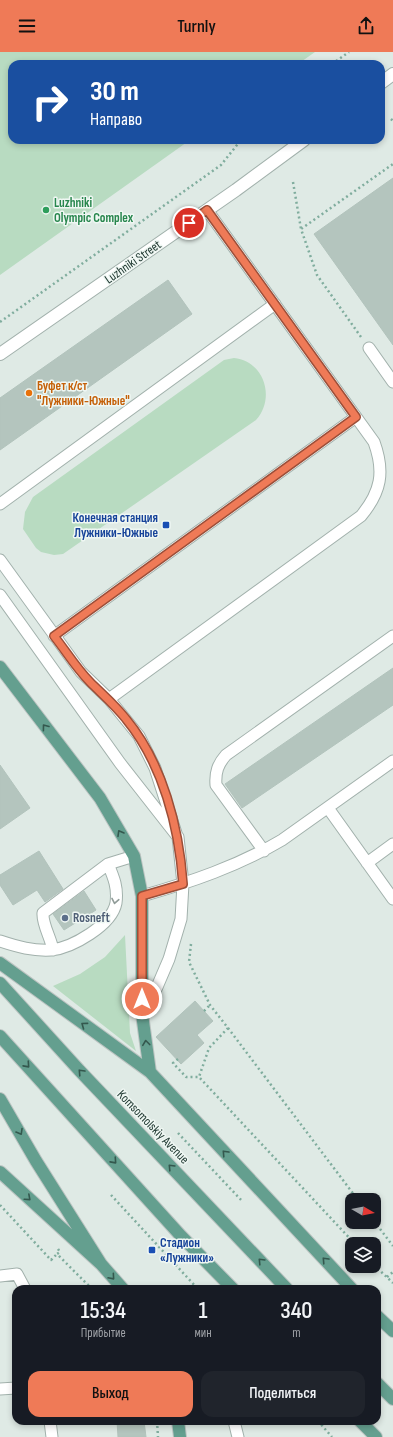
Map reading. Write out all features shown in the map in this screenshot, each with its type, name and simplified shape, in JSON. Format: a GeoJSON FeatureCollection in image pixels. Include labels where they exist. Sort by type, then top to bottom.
{"type":"FeatureCollection","features":[{"type":"Feature","properties":{"kind":"main road"},"geometry":{"type":"LineString","coordinates":[[0,667],[100,798],[134,856],[142,896],[142,1014],[150,1072]]}},
{"type":"Feature","properties":{"kind":"main road"},"geometry":{"type":"LineString","coordinates":[[0,963],[150,1072],[348,1285]]}},
{"type":"Feature","properties":{"kind":"main road","name":"Komsomolskiy Avenue"},"geometry":{"type":"LineString","coordinates":[[0,983],[79,1070],[283,1285]]}},
{"type":"Feature","properties":{"kind":"main road"},"geometry":{"type":"LineString","coordinates":[[0,1036],[181,1236],[229,1285]]}},
{"type":"Feature","properties":{"kind":"main road"},"geometry":{"type":"LineString","coordinates":[[0,1098],[36,1161],[101,1264]]}},
{"type":"Feature","properties":{"kind":"main road"},"geometry":{"type":"LineString","coordinates":[[0,1172],[101,1264],[119,1285]]}},
{"type":"Feature","properties":{"kind":"main road"},"geometry":{"type":"LineString","coordinates":[[381,1316],[391,1327],[393,1339]]}},
{"type":"Feature","properties":{"kind":"main road"},"geometry":{"type":"LineString","coordinates":[[381,1319],[391,1327]]}},
{"type":"Feature","properties":{"kind":"main road"},"geometry":{"type":"LineString","coordinates":[[381,1387],[393,1399]]}},
{"type":"Feature","properties":{"kind":"main road"},"geometry":{"type":"LineString","coordinates":[[178,1425],[180,1437]]}},
{"type":"Feature","properties":{"kind":"main road"},"geometry":{"type":"LineString","coordinates":[[364,1425],[376,1437]]}},
{"type":"Feature","properties":{"kind":"street","name":"Luzhniki Street"},"geometry":{"type":"LineString","coordinates":[[0,354],[207,210],[298,144]]}},
{"type":"Feature","properties":{"kind":"lane"},"geometry":{"type":"LineString","coordinates":[[109,699],[361,516],[371,504],[378,487],[381,474],[380,456],[374,442],[207,210]]}},
{"type":"Feature","properties":{"kind":"lane"},"geometry":{"type":"LineString","coordinates":[[0,504],[275,304]]}},
{"type":"Feature","properties":{"kind":"lane"},"geometry":{"type":"LineString","coordinates":[[369,348],[393,382]]}},
{"type":"Feature","properties":{"kind":"lane"},"geometry":{"type":"LineString","coordinates":[[54,636],[356,417]]}},
{"type":"Feature","properties":{"kind":"lane"},"geometry":{"type":"LineString","coordinates":[[0,560],[81,672],[127,719],[147,750],[165,793],[178,837],[183,884],[181,919],[175,942],[157,987],[142,1014]]}},
{"type":"Feature","properties":{"kind":"lane"},"geometry":{"type":"LineString","coordinates":[[0,595],[120,763],[178,837]]}},
{"type":"Feature","properties":{"kind":"lane"},"geometry":{"type":"LineString","coordinates":[[264,851],[216,784],[216,776],[220,762],[226,755],[393,636]]}},
{"type":"Feature","properties":{"kind":"lane"},"geometry":{"type":"LineString","coordinates":[[142,896],[214,873],[264,851],[328,808],[393,761]]}},
{"type":"Feature","properties":{"kind":"lane"},"geometry":{"type":"LineString","coordinates":[[328,808],[393,899]]}},
{"type":"Feature","properties":{"kind":"lane"},"geometry":{"type":"LineString","coordinates":[[367,863],[393,844]]}},
{"type":"Feature","properties":{"kind":"lane"},"geometry":{"type":"LineString","coordinates":[[53,950],[49,932],[42,919],[43,913],[108,864],[134,856]]}},
{"type":"Feature","properties":{"kind":"lane"},"geometry":{"type":"LineString","coordinates":[[0,942],[25,950],[53,950],[80,940],[104,923],[116,904],[116,883],[108,864]]}},
{"type":"Feature","properties":{"kind":"lane"},"geometry":{"type":"LineString","coordinates":[[0,1276],[17,1274],[23,1285]]}},
{"type":"Feature","properties":{"kind":"lane"},"geometry":{"type":"LineString","coordinates":[[0,1389],[12,1388]]}},
{"type":"Feature","properties":{"kind":"lane"},"geometry":{"type":"LineString","coordinates":[[50,1425],[52,1437]]}},
{"type":"Feature","properties":{"kind":"lane"},"geometry":{"type":"LineString","coordinates":[[235,1425],[238,1437]]}},
{"type":"Feature","properties":{"kind":"path"},"geometry":{"type":"LineString","coordinates":[[338,60],[350,52]]}},
{"type":"Feature","properties":{"kind":"path"},"geometry":{"type":"LineString","coordinates":[[0,322],[221,165],[238,144]]}},
{"type":"Feature","properties":{"kind":"path"},"geometry":{"type":"LineString","coordinates":[[301,229],[393,164]]}},
{"type":"Feature","properties":{"kind":"path"},"geometry":{"type":"LineString","coordinates":[[293,182],[301,229],[317,275],[369,348]]}},
{"type":"Feature","properties":{"kind":"path"},"geometry":{"type":"LineString","coordinates":[[192,939],[189,962],[210,1005],[353,1193]]}},
{"type":"Feature","properties":{"kind":"path"},"geometry":{"type":"LineString","coordinates":[[204,1011],[210,1005]]}},
{"type":"Feature","properties":{"kind":"path"},"geometry":{"type":"LineString","coordinates":[[199,1077],[209,1048],[228,1028]]}},
{"type":"Feature","properties":{"kind":"path"},"geometry":{"type":"LineString","coordinates":[[178,1059],[173,1063],[186,1077],[199,1077],[348,1237]]}},
{"type":"Feature","properties":{"kind":"path"},"geometry":{"type":"LineString","coordinates":[[178,1133],[243,1202]]}},
{"type":"Feature","properties":{"kind":"path"},"geometry":{"type":"LineString","coordinates":[[111,1195],[194,1285]]}},
{"type":"Feature","properties":{"kind":"path"},"geometry":{"type":"LineString","coordinates":[[0,1205],[51,1260],[58,1254]]}},
{"type":"Feature","properties":{"kind":"path"},"geometry":{"type":"LineString","coordinates":[[380,1229],[393,1246]]}},
{"type":"Feature","properties":{"kind":"path"},"geometry":{"type":"LineString","coordinates":[[55,1246],[60,1252],[58,1254],[88,1285]]}},
{"type":"Feature","properties":{"kind":"path"},"geometry":{"type":"LineString","coordinates":[[381,1271],[393,1283]]}},
{"type":"Feature","properties":{"kind":"path"},"geometry":{"type":"LineString","coordinates":[[387,1277],[393,1272]]}},
{"type":"Feature","properties":{"kind":"path"},"geometry":{"type":"LineString","coordinates":[[157,1425],[158,1437]]}},
{"type":"Feature","properties":{"kind":"path"},"geometry":{"type":"LineString","coordinates":[[322,1425],[332,1437]]}},
{"type":"Feature","properties":{"kind":"green space","name":"Luzhniki Olympic Complex"},"geometry":{"type":"Polygon","coordinates":[[[0,52],[315,52],[304,60],[8,60],[8,144],[184,144],[0,275],[0,52]]]}},
{"type":"Feature","properties":{"kind":"green space"},"geometry":{"type":"Polygon","coordinates":[[[234,358],[253,366],[264,382],[266,392],[265,401],[262,411],[256,420],[63,554],[54,555],[41,552],[36,548],[23,529],[25,512],[33,497],[224,360],[234,358]]]}},
{"type":"Feature","properties":{"kind":"green space"},"geometry":{"type":"Polygon","coordinates":[[[125,935],[130,1033],[136,1051],[53,986],[80,974],[105,957],[125,935]]]}},
{"type":"Feature","properties":{"kind":"building"},"geometry":{"type":"Polygon","coordinates":[[[393,178],[393,345],[314,234],[393,178]]]}},
{"type":"Feature","properties":{"kind":"building"},"geometry":{"type":"Polygon","coordinates":[[[168,280],[192,314],[0,450],[0,398],[168,280]]]}},
{"type":"Feature","properties":{"kind":"building"},"geometry":{"type":"Polygon","coordinates":[[[393,668],[393,705],[242,808],[225,784],[393,668]]]}},
{"type":"Feature","properties":{"kind":"building"},"geometry":{"type":"Polygon","coordinates":[[[0,765],[30,808],[0,829],[0,765]]]}},
{"type":"Feature","properties":{"kind":"building"},"geometry":{"type":"Polygon","coordinates":[[[39,851],[63,889],[45,902],[37,890],[13,905],[0,885],[0,875],[39,851]]]}},
{"type":"Feature","properties":{"kind":"building"},"geometry":{"type":"Polygon","coordinates":[[[84,891],[96,910],[64,930],[53,914],[84,891]]]}},
{"type":"Feature","properties":{"kind":"building"},"geometry":{"type":"Polygon","coordinates":[[[195,1001],[213,1021],[197,1035],[204,1043],[181,1064],[156,1037],[195,1001]]]}},
{"type":"Feature","properties":{"kind":"building"},"geometry":{"type":"Polygon","coordinates":[[[117,1425],[144,1425],[146,1437],[118,1437],[117,1425]]]}},
{"type":"Feature","properties":{"kind":"place","name":"Luzhniki Olympic Complex"},"geometry":{"type":"Point","coordinates":[46,210]}},
{"type":"Feature","properties":{"kind":"place","name":"Буфет к/ст \"Лужники-Южные\""},"geometry":{"type":"Point","coordinates":[29,393]}},
{"type":"Feature","properties":{"kind":"place","name":"Конечная станция Лужники-Южные"},"geometry":{"type":"Point","coordinates":[166,525]}},
{"type":"Feature","properties":{"kind":"place","name":"Rosneft"},"geometry":{"type":"Point","coordinates":[65,918]}},
{"type":"Feature","properties":{"kind":"place","name":"Стадион «Лужники»"},"geometry":{"type":"Point","coordinates":[152,1250]}},
{"type":"Feature","properties":{"kind":"route"},"geometry":{"type":"LineString","coordinates":[[142,999],[142,896],[183,884],[178,837],[165,793],[147,750],[127,719],[81,672],[54,636],[356,417],[207,210],[189,223]]}}]}
